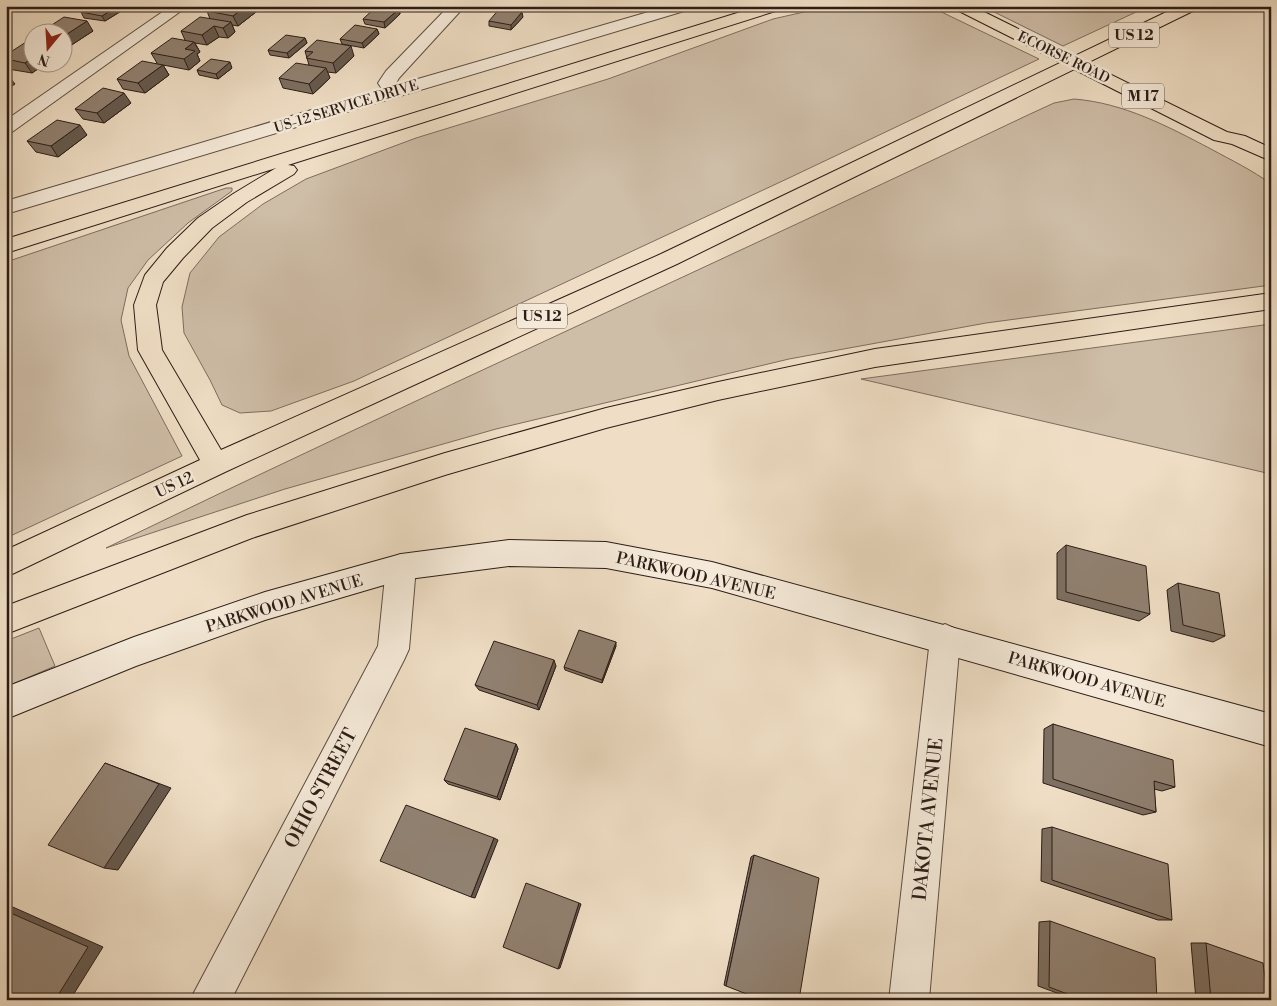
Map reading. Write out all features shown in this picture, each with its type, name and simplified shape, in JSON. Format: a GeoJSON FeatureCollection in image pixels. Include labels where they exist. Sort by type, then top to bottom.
{"type":"FeatureCollection","features":[{"type":"Feature","properties":{"kind":"main road"},"geometry":{"type":"LineString","coordinates":[[6,246],[554,77],[777,6]]}},
{"type":"Feature","properties":{"kind":"main road","name":"ECORSE ROAD"},"geometry":{"type":"LineString","coordinates":[[960,6],[1216,133],[1238,140],[1271,155]]}},
{"type":"Feature","properties":{"kind":"main road","name":"US 12"},"geometry":{"type":"LineString","coordinates":[[6,564],[216,464],[668,258],[1192,6]]}},
{"type":"Feature","properties":{"kind":"main road","name":"ECORSE ROAD"},"geometry":{"type":"LineString","coordinates":[[1216,133],[1227,144],[1271,172]]}},
{"type":"Feature","properties":{"kind":"main road"},"geometry":{"type":"LineString","coordinates":[[216,464],[150,350],[145,305],[153,280],[174,253],[205,223],[240,198],[286,170],[363,135]]}},
{"type":"Feature","properties":{"kind":"main road"},"geometry":{"type":"LineString","coordinates":[[6,620],[247,527],[445,464],[606,418],[718,391],[875,358],[1271,301]]}},
{"type":"Feature","properties":{"kind":"street"},"geometry":{"type":"LineString","coordinates":[[6,128],[181,6]]}},
{"type":"Feature","properties":{"kind":"street"},"geometry":{"type":"LineString","coordinates":[[393,92],[387,83],[392,75],[458,6]]}},
{"type":"Feature","properties":{"kind":"street","name":"US-12 SERVICE DRIVE"},"geometry":{"type":"LineString","coordinates":[[6,208],[686,6]]}},
{"type":"Feature","properties":{"kind":"street","name":"PARKWOOD AVENUE"},"geometry":{"type":"LineString","coordinates":[[6,703],[134,652],[265,606],[402,567],[509,553],[606,555],[712,575],[1271,732]]}},
{"type":"Feature","properties":{"kind":"street","name":"OHIO STREET"},"geometry":{"type":"LineString","coordinates":[[210,1000],[393,649],[402,567]]}},
{"type":"Feature","properties":{"kind":"street","name":"DAKOTA AVENUE"},"geometry":{"type":"LineString","coordinates":[[909,1000],[945,639]]}},
{"type":"Feature","properties":{"kind":"shaded area"},"geometry":{"type":"Polygon","coordinates":[[[830,6],[929,6],[1039,59],[354,381],[271,411],[240,413],[222,405],[184,333],[182,307],[190,273],[219,237],[263,204],[306,179],[416,138],[608,79],[773,19],[830,6]]]}},
{"type":"Feature","properties":{"kind":"shaded area"},"geometry":{"type":"Polygon","coordinates":[[[982,6],[1149,6],[1063,46],[982,6]]]}},
{"type":"Feature","properties":{"kind":"shaded area"},"geometry":{"type":"Polygon","coordinates":[[[1074,99],[1110,105],[1145,117],[1211,149],[1271,184],[1271,285],[986,323],[789,359],[496,429],[285,489],[106,548],[336,438],[1028,115],[1054,103],[1074,99]]]}},
{"type":"Feature","properties":{"kind":"shaded area"},"geometry":{"type":"Polygon","coordinates":[[[226,188],[232,188],[232,191],[188,223],[148,260],[128,288],[121,320],[129,356],[182,456],[6,538],[6,262],[226,188]]]}},
{"type":"Feature","properties":{"kind":"shaded area"},"geometry":{"type":"Polygon","coordinates":[[[1271,324],[1271,474],[861,379],[1271,324]]]}},
{"type":"Feature","properties":{"kind":"shaded area"},"geometry":{"type":"Polygon","coordinates":[[[39,628],[55,666],[6,687],[6,641],[39,628]]]}},
{"type":"Feature","properties":{"kind":"building"},"geometry":{"type":"Polygon","coordinates":[[[90,6],[118,6],[102,16],[81,12],[90,6]]]}},
{"type":"Feature","properties":{"kind":"building"},"geometry":{"type":"Polygon","coordinates":[[[214,6],[246,6],[233,16],[207,11],[214,6]]]}},
{"type":"Feature","properties":{"kind":"building"},"geometry":{"type":"Polygon","coordinates":[[[377,6],[399,9],[384,22],[363,19],[377,6]]]}},
{"type":"Feature","properties":{"kind":"building"},"geometry":{"type":"Polygon","coordinates":[[[500,8],[522,12],[511,25],[489,21],[500,8]]]}},
{"type":"Feature","properties":{"kind":"building"},"geometry":{"type":"Polygon","coordinates":[[[64,17],[87,21],[72,31],[72,22],[56,22],[64,17]]]}},
{"type":"Feature","properties":{"kind":"building"},"geometry":{"type":"Polygon","coordinates":[[[200,17],[231,22],[223,28],[214,26],[202,35],[181,31],[200,17]]]}},
{"type":"Feature","properties":{"kind":"building"},"geometry":{"type":"Polygon","coordinates":[[[355,25],[377,29],[362,43],[340,39],[355,25]]]}},
{"type":"Feature","properties":{"kind":"building"},"geometry":{"type":"Polygon","coordinates":[[[286,35],[305,38],[287,53],[268,50],[286,35]]]}},
{"type":"Feature","properties":{"kind":"building"},"geometry":{"type":"Polygon","coordinates":[[[172,38],[194,42],[185,49],[195,51],[184,59],[151,53],[172,38]]]}},
{"type":"Feature","properties":{"kind":"building"},"geometry":{"type":"Polygon","coordinates":[[[317,40],[351,46],[333,63],[306,58],[313,52],[305,51],[317,40]]]}},
{"type":"Feature","properties":{"kind":"building"},"geometry":{"type":"Polygon","coordinates":[[[22,45],[22,62],[6,59],[6,55],[22,45]]]}},
{"type":"Feature","properties":{"kind":"building"},"geometry":{"type":"Polygon","coordinates":[[[211,59],[230,62],[216,74],[197,70],[211,59]]]}},
{"type":"Feature","properties":{"kind":"building"},"geometry":{"type":"Polygon","coordinates":[[[142,61],[163,65],[138,83],[117,79],[142,61]]]}},
{"type":"Feature","properties":{"kind":"building"},"geometry":{"type":"Polygon","coordinates":[[[296,63],[326,68],[309,84],[279,78],[296,63]]]}},
{"type":"Feature","properties":{"kind":"building"},"geometry":{"type":"Polygon","coordinates":[[[103,88],[124,93],[97,113],[75,109],[103,88]]]}},
{"type":"Feature","properties":{"kind":"building"},"geometry":{"type":"Polygon","coordinates":[[[57,120],[80,125],[51,146],[27,141],[57,120]]]}},
{"type":"Feature","properties":{"kind":"building"},"geometry":{"type":"Polygon","coordinates":[[[1066,545],[1146,566],[1150,614],[1066,592],[1066,545]]]}},
{"type":"Feature","properties":{"kind":"building"},"geometry":{"type":"Polygon","coordinates":[[[1178,583],[1219,593],[1225,636],[1183,625],[1178,583]]]}},
{"type":"Feature","properties":{"kind":"building"},"geometry":{"type":"Polygon","coordinates":[[[579,630],[616,642],[602,680],[564,667],[579,630]]]}},
{"type":"Feature","properties":{"kind":"building"},"geometry":{"type":"Polygon","coordinates":[[[494,641],[554,660],[537,705],[475,685],[494,641]]]}},
{"type":"Feature","properties":{"kind":"building"},"geometry":{"type":"Polygon","coordinates":[[[1053,724],[1173,760],[1175,787],[1154,781],[1156,812],[1053,779],[1053,724]]]}},
{"type":"Feature","properties":{"kind":"building"},"geometry":{"type":"Polygon","coordinates":[[[465,728],[516,744],[497,797],[444,780],[465,728]]]}},
{"type":"Feature","properties":{"kind":"building"},"geometry":{"type":"Polygon","coordinates":[[[105,763],[159,784],[104,868],[48,845],[105,763]]]}},
{"type":"Feature","properties":{"kind":"building"},"geometry":{"type":"Polygon","coordinates":[[[406,805],[494,838],[471,897],[380,861],[406,805]]]}},
{"type":"Feature","properties":{"kind":"building"},"geometry":{"type":"Polygon","coordinates":[[[1052,827],[1168,864],[1172,920],[1052,880],[1052,827]]]}},
{"type":"Feature","properties":{"kind":"building"},"geometry":{"type":"Polygon","coordinates":[[[754,855],[819,878],[799,1000],[762,1000],[726,986],[754,855]]]}},
{"type":"Feature","properties":{"kind":"building"},"geometry":{"type":"Polygon","coordinates":[[[526,883],[579,903],[558,969],[503,947],[526,883]]]}},
{"type":"Feature","properties":{"kind":"building"},"geometry":{"type":"Polygon","coordinates":[[[6,911],[88,947],[55,1000],[6,1000],[6,911]]]}},
{"type":"Feature","properties":{"kind":"building"},"geometry":{"type":"Polygon","coordinates":[[[1050,921],[1155,958],[1157,1000],[1083,1000],[1049,987],[1050,921]]]}},
{"type":"Feature","properties":{"kind":"building"},"geometry":{"type":"Polygon","coordinates":[[[1206,943],[1263,963],[1268,1000],[1211,1000],[1206,943]]]}}]}
